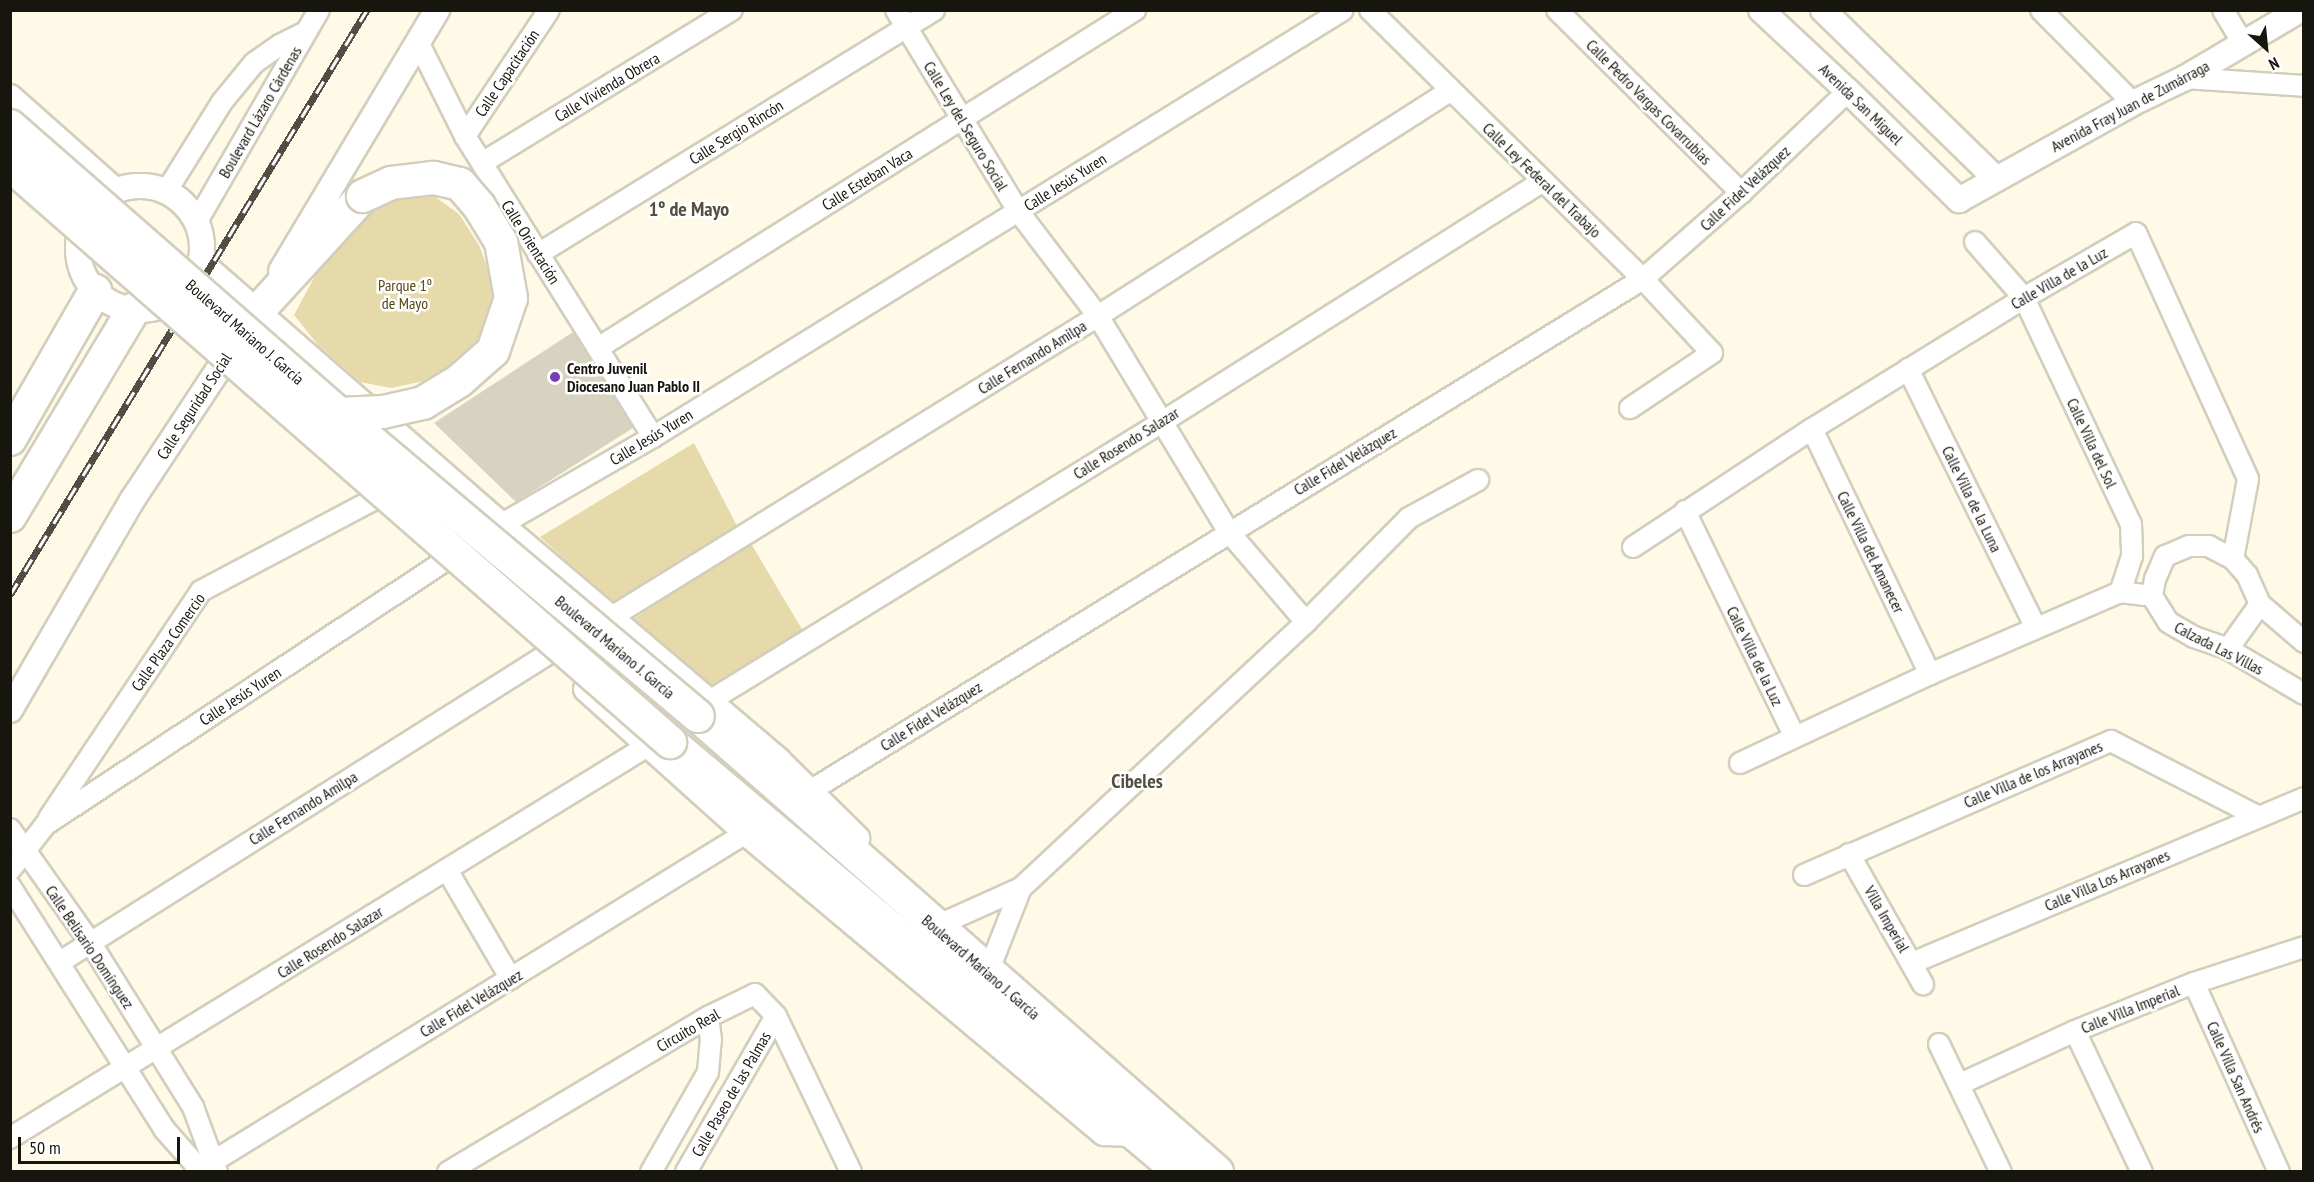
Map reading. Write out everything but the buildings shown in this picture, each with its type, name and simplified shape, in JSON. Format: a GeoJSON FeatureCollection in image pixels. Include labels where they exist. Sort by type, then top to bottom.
{"type":"FeatureCollection","features":[{"type":"Feature","properties":{"kind":"main road","name":"Boulevard Mariano J. García"},"geometry":{"type":"LineString","coordinates":[[10,126],[339,414],[703,709],[1038,1017],[1217,1172]]}},
{"type":"Feature","properties":{"kind":"main road","name":"Boulevard Mariano J. García"},"geometry":{"type":"LineString","coordinates":[[13,176],[659,744],[1180,1172]]}},
{"type":"Feature","properties":{"kind":"main road"},"geometry":{"type":"LineString","coordinates":[[258,311],[363,196],[391,183],[433,178],[460,184],[479,206],[501,242],[511,298],[493,351],[459,381],[423,403],[383,412],[339,414]]}},
{"type":"Feature","properties":{"kind":"main road"},"geometry":{"type":"LineString","coordinates":[[10,439],[95,291]]}},
{"type":"Feature","properties":{"kind":"main road"},"geometry":{"type":"LineString","coordinates":[[10,516],[147,308]]}},
{"type":"Feature","properties":{"kind":"street"},"geometry":{"type":"LineString","coordinates":[[306,32],[319,10]]}},
{"type":"Feature","properties":{"kind":"street","name":"Calle Seguridad Social"},"geometry":{"type":"LineString","coordinates":[[10,710],[133,499],[258,311],[437,10]]}},
{"type":"Feature","properties":{"kind":"street","name":"Calle Capacitación"},"geometry":{"type":"LineString","coordinates":[[465,136],[549,10]]}},
{"type":"Feature","properties":{"kind":"street","name":"Calle Vivienda Obrera"},"geometry":{"type":"LineString","coordinates":[[482,163],[732,10]]}},
{"type":"Feature","properties":{"kind":"street","name":"Calle Ley del Seguro Social"},"geometry":{"type":"LineString","coordinates":[[896,10],[1018,211],[1098,316],[1229,532],[1306,622]]}},
{"type":"Feature","properties":{"kind":"street","name":"Calle Sergio Rincón"},"geometry":{"type":"LineString","coordinates":[[538,254],[934,10]]}},
{"type":"Feature","properties":{"kind":"street","name":"Calle Esteban Vaca"},"geometry":{"type":"LineString","coordinates":[[598,348],[1135,10]]}},
{"type":"Feature","properties":{"kind":"street","name":"Calle Jesús Yuren"},"geometry":{"type":"LineString","coordinates":[[10,870],[24,849],[45,825],[500,524],[653,437],[1343,10]]}},
{"type":"Feature","properties":{"kind":"street","name":"Calle Ley Federal del Trabajo"},"geometry":{"type":"LineString","coordinates":[[1370,10],[1643,279],[1712,353],[1630,408]]}},
{"type":"Feature","properties":{"kind":"street","name":"Calle Pedro Vargas Covarrubias"},"geometry":{"type":"LineString","coordinates":[[1557,10],[1741,193]]}},
{"type":"Feature","properties":{"kind":"street","name":"Avenida San Miguel"},"geometry":{"type":"LineString","coordinates":[[1761,10],[1959,200]]}},
{"type":"Feature","properties":{"kind":"street"},"geometry":{"type":"LineString","coordinates":[[1823,10],[1995,178]]}},
{"type":"Feature","properties":{"kind":"street"},"geometry":{"type":"LineString","coordinates":[[2041,10],[2133,103]]}},
{"type":"Feature","properties":{"kind":"street"},"geometry":{"type":"LineString","coordinates":[[2223,10],[2243,43]]}},
{"type":"Feature","properties":{"kind":"street","name":"Avenida Fray Juan de Zumárraga"},"geometry":{"type":"LineString","coordinates":[[1959,200],[2133,103],[2185,78],[2300,10]]}},
{"type":"Feature","properties":{"kind":"street","name":"Boulevard Lázaro Cárdenas"},"geometry":{"type":"LineString","coordinates":[[166,192],[222,102],[254,63],[280,45],[306,32]]}},
{"type":"Feature","properties":{"kind":"street","name":"Boulevard Lázaro Cárdenas"},"geometry":{"type":"LineString","coordinates":[[196,223],[306,32]]}},
{"type":"Feature","properties":{"kind":"street","name":"Calle Orientación"},"geometry":{"type":"LineString","coordinates":[[418,42],[465,136],[653,437]]}},
{"type":"Feature","properties":{"kind":"street"},"geometry":{"type":"LineString","coordinates":[[2185,78],[2304,86]]}},
{"type":"Feature","properties":{"kind":"street","name":"Calle Fernando Amilpa"},"geometry":{"type":"LineString","coordinates":[[610,618],[1098,316],[1451,90]]}},
{"type":"Feature","properties":{"kind":"street","name":"Calle Fidel Velázquez"},"geometry":{"type":"LineString","coordinates":[[810,791],[1643,279],[1741,193],[1848,91]]}},
{"type":"Feature","properties":{"kind":"street"},"geometry":{"type":"LineString","coordinates":[[10,97],[116,191]]}},
{"type":"Feature","properties":{"kind":"street"},"geometry":{"type":"LineString","coordinates":[[13,176],[36,179],[49,166],[56,138]]}},
{"type":"Feature","properties":{"kind":"street"},"geometry":{"type":"LineString","coordinates":[[13,176],[79,236]]}},
{"type":"Feature","properties":{"kind":"street","name":"Calle Rosendo Salazar"},"geometry":{"type":"LineString","coordinates":[[703,709],[1542,182]]}},
{"type":"Feature","properties":{"kind":"street"},"geometry":{"type":"LineString","coordinates":[[147,308],[186,289],[200,262],[201,235],[196,223],[178,199],[166,192],[141,187],[116,191],[99,202],[86,218],[79,236],[80,266],[95,291],[106,300],[147,308],[221,364],[442,563],[548,654],[659,744],[746,833],[1104,1133],[1136,1134]]}},
{"type":"Feature","properties":{"kind":"street","name":"Calle Villa de la Luz"},"geometry":{"type":"LineString","coordinates":[[1633,547],[1685,511],[1908,369],[2136,233],[2248,479],[2233,559]]}},
{"type":"Feature","properties":{"kind":"street","name":"Calle Villa del Sol"},"geometry":{"type":"LineString","coordinates":[[1975,242],[2024,298],[2131,524],[2132,556],[2120,592]]}},
{"type":"Feature","properties":{"kind":"street"},"geometry":{"type":"LineString","coordinates":[[200,262],[610,618],[703,709],[810,791],[1038,1017]]}},
{"type":"Feature","properties":{"kind":"street","name":"Calle Villa de la Luna"},"geometry":{"type":"LineString","coordinates":[[1908,369],[2036,628]]}},
{"type":"Feature","properties":{"kind":"street","name":"Calle Villa del Amanecer"},"geometry":{"type":"LineString","coordinates":[[1812,429],[1930,674]]}},
{"type":"Feature","properties":{"kind":"street"},"geometry":{"type":"LineString","coordinates":[[943,923],[1021,888],[1306,622],[1409,518],[1478,480]]}},
{"type":"Feature","properties":{"kind":"street","name":"Calle Plaza Comercio"},"geometry":{"type":"LineString","coordinates":[[45,825],[201,591],[374,500]]}},
{"type":"Feature","properties":{"kind":"street","name":"Calle Villa de la Luz"},"geometry":{"type":"LineString","coordinates":[[1685,511],[1794,735]]}},
{"type":"Feature","properties":{"kind":"street"},"geometry":{"type":"LineString","coordinates":[[1740,763],[1794,735],[2120,592],[2152,596],[2155,579],[2165,556],[2189,546],[2209,546],[2233,559],[2247,575],[2260,604],[2304,642]]}},
{"type":"Feature","properties":{"kind":"street","name":"Calzada Las Villas"},"geometry":{"type":"LineString","coordinates":[[2152,596],[2168,622],[2194,638],[2228,649],[2304,694]]}},
{"type":"Feature","properties":{"kind":"street"},"geometry":{"type":"LineString","coordinates":[[2228,649],[2260,604]]}},
{"type":"Feature","properties":{"kind":"street","name":"Calle Fernando Amilpa"},"geometry":{"type":"LineString","coordinates":[[60,962],[548,654]]}},
{"type":"Feature","properties":{"kind":"street","name":"Calle Villa de los Arrayanes"},"geometry":{"type":"LineString","coordinates":[[1804,875],[2111,741],[2257,816]]}},
{"type":"Feature","properties":{"kind":"street","name":"Calle Rosendo Salazar"},"geometry":{"type":"LineString","coordinates":[[10,1138],[447,870],[659,744]]}},
{"type":"Feature","properties":{"kind":"street","name":"Calle Villa Los Arrayanes"},"geometry":{"type":"LineString","coordinates":[[1912,963],[2304,798]]}},
{"type":"Feature","properties":{"kind":"street"},"geometry":{"type":"LineString","coordinates":[[10,829],[47,880]]}},
{"type":"Feature","properties":{"kind":"street","name":"Calle Fidel Velázquez"},"geometry":{"type":"LineString","coordinates":[[205,1169],[746,833]]}},
{"type":"Feature","properties":{"kind":"street","name":"Villa Imperial"},"geometry":{"type":"LineString","coordinates":[[1849,854],[1923,984]]}},
{"type":"Feature","properties":{"kind":"street"},"geometry":{"type":"LineString","coordinates":[[447,870],[511,979]]}},
{"type":"Feature","properties":{"kind":"street","name":"Calle Belisario Domínguez"},"geometry":{"type":"LineString","coordinates":[[47,880],[90,942],[193,1107],[205,1169],[164,1130],[15,892],[47,880]]}},
{"type":"Feature","properties":{"kind":"street"},"geometry":{"type":"LineString","coordinates":[[990,967],[1021,888]]}},
{"type":"Feature","properties":{"kind":"street","name":"Calle Villa Imperial"},"geometry":{"type":"LineString","coordinates":[[1960,1084],[2076,1031],[2194,983],[2304,946]]}},
{"type":"Feature","properties":{"kind":"street","name":"Calle Villa San Andrés"},"geometry":{"type":"LineString","coordinates":[[2194,983],[2279,1172]]}},
{"type":"Feature","properties":{"kind":"street","name":"Circuito Real"},"geometry":{"type":"LineString","coordinates":[[456,1169],[708,1017],[755,994],[776,1016],[850,1172]]}},
{"type":"Feature","properties":{"kind":"street","name":"Calle Paseo de las Palmas"},"geometry":{"type":"LineString","coordinates":[[686,1172],[776,1016]]}},
{"type":"Feature","properties":{"kind":"street","name":"Calle Paseo de las Palmas"},"geometry":{"type":"LineString","coordinates":[[651,1172],[708,1072],[711,1040],[708,1017]]}},
{"type":"Feature","properties":{"kind":"street"},"geometry":{"type":"LineString","coordinates":[[2076,1031],[2142,1172]]}},
{"type":"Feature","properties":{"kind":"street"},"geometry":{"type":"LineString","coordinates":[[1939,1044],[2001,1172]]}},
{"type":"Feature","properties":{"kind":"green space","name":"Parque 1º de Mayo"},"geometry":{"type":"Polygon","coordinates":[[[430,193],[459,214],[479,245],[490,274],[494,298],[486,327],[471,350],[438,378],[391,388],[360,382],[318,345],[294,315],[322,263],[380,197],[430,193]]]}},
{"type":"Feature","properties":{"kind":"green space"},"geometry":{"type":"Polygon","coordinates":[[[694,443],[738,528],[616,606],[540,537],[694,443]]]}},
{"type":"Feature","properties":{"kind":"green space"},"geometry":{"type":"Polygon","coordinates":[[[749,540],[803,631],[710,690],[632,620],[749,540]]]}},
{"type":"Feature","properties":{"kind":"railway"},"geometry":{"type":"LineString","coordinates":[[10,595],[367,10]]}},
{"type":"Feature","properties":{"kind":"place","name":"Centro Juvenil Diocesano Juan Pablo II"},"geometry":{"type":"Point","coordinates":[555,377]}},
{"type":"Feature","properties":{"kind":"district","name":"1º de Mayo"},"geometry":{"type":"Point","coordinates":[689,209]}},
{"type":"Feature","properties":{"kind":"district","name":"Cibeles"},"geometry":{"type":"Point","coordinates":[1137,781]}}]}
